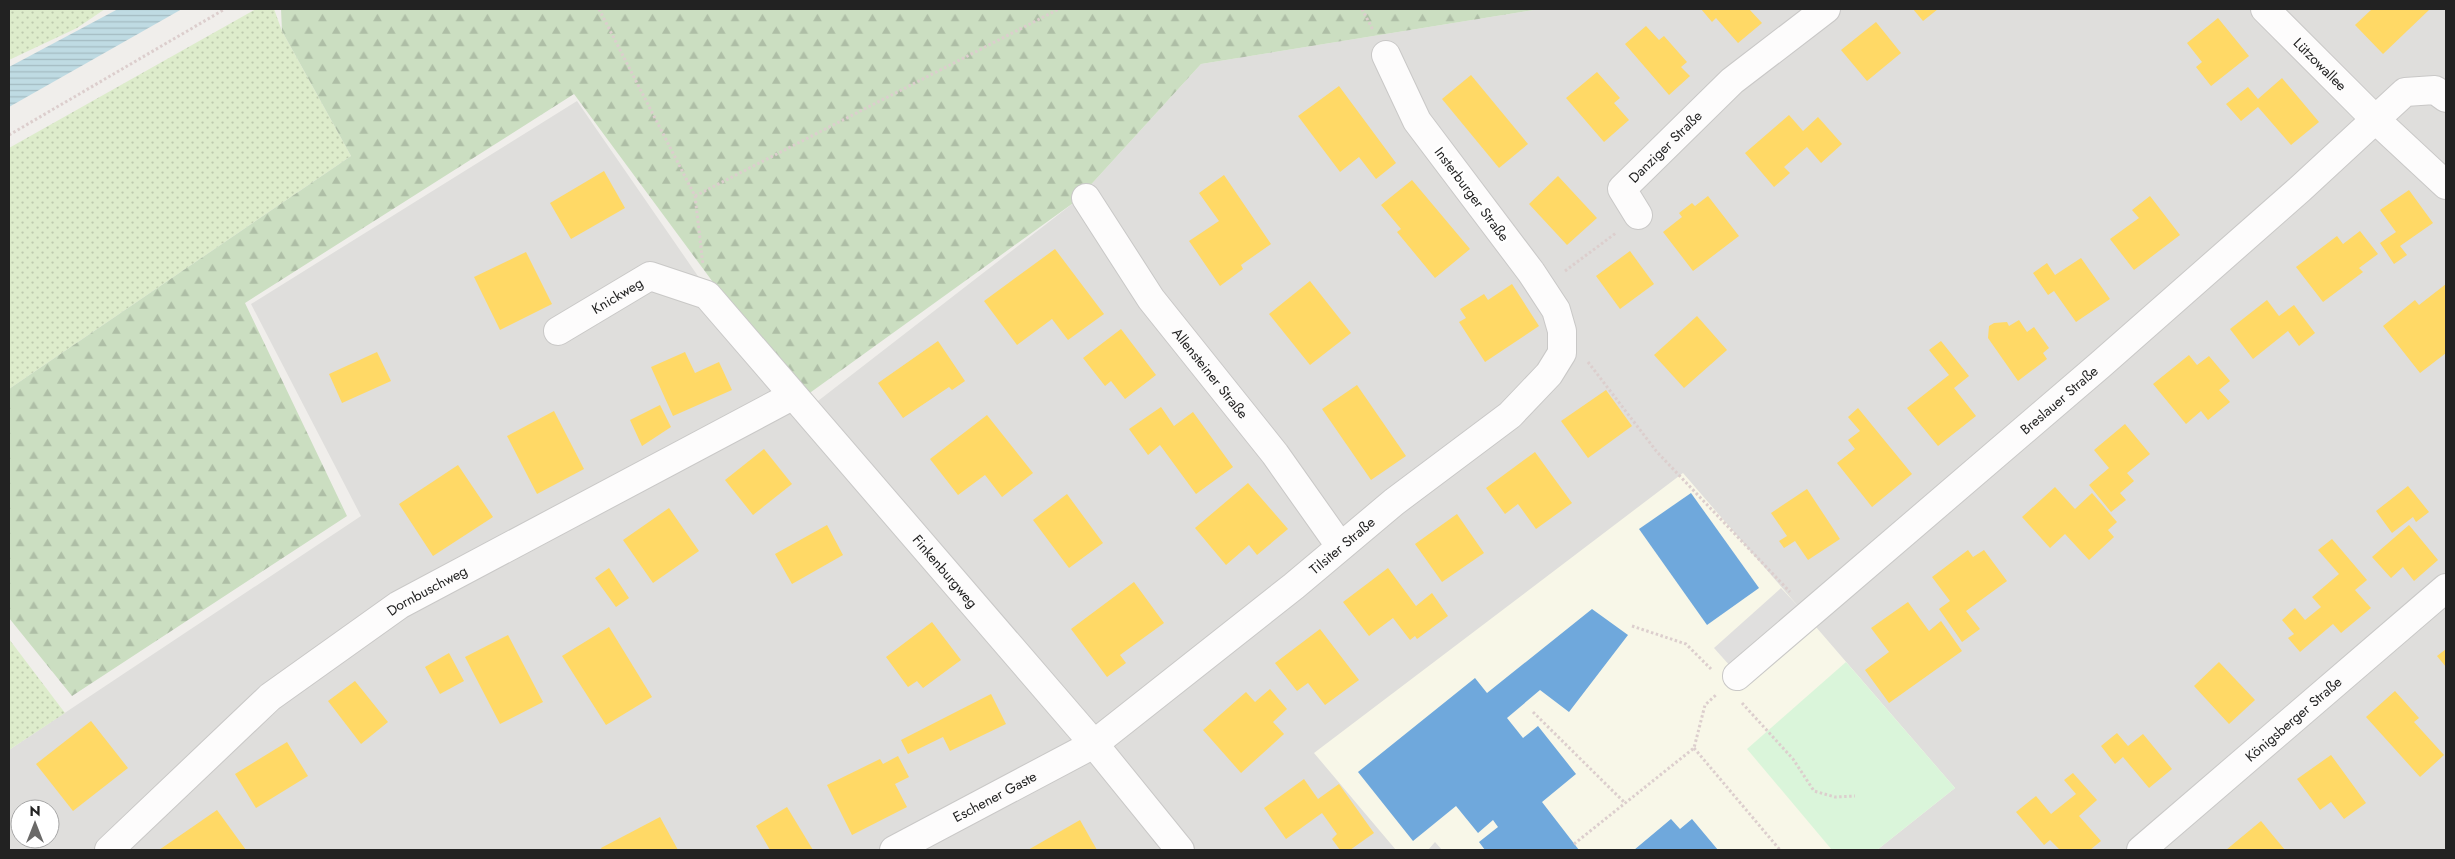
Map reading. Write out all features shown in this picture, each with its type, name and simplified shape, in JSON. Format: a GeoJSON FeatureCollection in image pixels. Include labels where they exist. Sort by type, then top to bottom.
{"type":"FeatureCollection","features":[{"type":"Feature","properties":{"kind":"street","name":"Danziger Straße"},"geometry":{"type":"LineString","coordinates":[[1638,215],[1622,189],[1732,81],[1826,9]]}},
{"type":"Feature","properties":{"kind":"street","name":"Lützowallee"},"geometry":{"type":"LineString","coordinates":[[2265,9],[2375,119],[2446,186]]}},
{"type":"Feature","properties":{"kind":"street","name":"Insterburger Straße"},"geometry":{"type":"LineString","coordinates":[[1386,55],[1417,121],[1543,289],[1556,310],[1562,330]]}},
{"type":"Feature","properties":{"kind":"street"},"geometry":{"type":"LineString","coordinates":[[2375,119],[2405,92],[2435,90],[2446,98]]}},
{"type":"Feature","properties":{"kind":"street","name":"Breslauer Straße"},"geometry":{"type":"LineString","coordinates":[[1732,681],[2100,365],[2300,189],[2375,119]]}},
{"type":"Feature","properties":{"kind":"street","name":"Allensteiner Straße"},"geometry":{"type":"LineString","coordinates":[[1086,198],[1151,298],[1275,454],[1340,546]]}},
{"type":"Feature","properties":{"kind":"street","name":"Knickweg"},"geometry":{"type":"LineString","coordinates":[[558,332],[650,276],[707,295]]}},
{"type":"Feature","properties":{"kind":"street","name":"Finkenburgweg"},"geometry":{"type":"LineString","coordinates":[[707,295],[792,396],[1094,744],[1180,850]]}},
{"type":"Feature","properties":{"kind":"street","name":"Tilsiter Straße"},"geometry":{"type":"LineString","coordinates":[[1094,744],[1294,586],[1340,546],[1510,415],[1549,374],[1562,353],[1562,330]]}},
{"type":"Feature","properties":{"kind":"street","name":"Dornbuschweg"},"geometry":{"type":"LineString","coordinates":[[109,850],[270,697],[399,605],[792,396]]}},
{"type":"Feature","properties":{"kind":"street","name":"Königsberger Straße"},"geometry":{"type":"LineString","coordinates":[[2141,850],[2446,588]]}},
{"type":"Feature","properties":{"kind":"street","name":"Eschener Gaste"},"geometry":{"type":"LineString","coordinates":[[894,850],[1094,744]]}},
{"type":"Feature","properties":{"kind":"path"},"geometry":{"type":"LineString","coordinates":[[9,135],[225,9]]}},
{"type":"Feature","properties":{"kind":"path"},"geometry":{"type":"LineString","coordinates":[[600,9],[695,196],[707,295]]}},
{"type":"Feature","properties":{"kind":"path"},"geometry":{"type":"LineString","coordinates":[[695,196],[1059,9]]}},
{"type":"Feature","properties":{"kind":"path"},"geometry":{"type":"LineString","coordinates":[[1543,289],[1638,215]]}},
{"type":"Feature","properties":{"kind":"path"},"geometry":{"type":"LineString","coordinates":[[1562,330],[1657,452],[1810,614]]}},
{"type":"Feature","properties":{"kind":"path"},"geometry":{"type":"LineString","coordinates":[[1632,626],[1686,644],[1732,681],[1793,759],[1814,791],[1835,797],[1855,796]]}},
{"type":"Feature","properties":{"kind":"path"},"geometry":{"type":"LineString","coordinates":[[1574,844],[1694,748],[1705,705],[1732,681]]}},
{"type":"Feature","properties":{"kind":"path"},"geometry":{"type":"LineString","coordinates":[[1533,712],[1625,803]]}},
{"type":"Feature","properties":{"kind":"path"},"geometry":{"type":"LineString","coordinates":[[1694,748],[1780,850]]}},
{"type":"Feature","properties":{"kind":"shaded area"},"geometry":{"type":"Polygon","coordinates":[[[1540,9],[2446,9],[2446,850],[9,850],[9,750],[361,516],[251,304],[577,101],[796,418],[1076,201],[1201,64],[1540,9]]]}},
{"type":"Feature","properties":{"kind":"shaded area"},"geometry":{"type":"Polygon","coordinates":[[[1683,473],[1955,788],[1877,850],[1442,850],[1435,842],[1428,850],[1396,850],[1314,753],[1683,473]]]}},
{"type":"Feature","properties":{"kind":"shaded area"},"geometry":{"type":"Polygon","coordinates":[[[1781,588],[1799,607],[1731,667],[1714,648],[1781,588]]]}},
{"type":"Feature","properties":{"kind":"green space"},"geometry":{"type":"Polygon","coordinates":[[[9,9],[105,9],[77,28],[9,60],[9,9]]]}},
{"type":"Feature","properties":{"kind":"green space"},"geometry":{"type":"Polygon","coordinates":[[[256,9],[274,9],[282,31],[351,156],[9,389],[9,148],[256,9]]]}},
{"type":"Feature","properties":{"kind":"green space"},"geometry":{"type":"Polygon","coordinates":[[[281,9],[1540,9],[1201,64],[1076,201],[800,400],[574,94],[245,303],[347,516],[72,696],[9,618],[9,389],[351,156],[282,31],[281,9]]]}},
{"type":"Feature","properties":{"kind":"green space"},"geometry":{"type":"Polygon","coordinates":[[[9,639],[65,713],[9,750],[9,639]]]}},
{"type":"Feature","properties":{"kind":"green space"},"geometry":{"type":"Polygon","coordinates":[[[1846,662],[1955,788],[1877,850],[1832,850],[1747,749],[1846,662]]]}},
{"type":"Feature","properties":{"kind":"water"},"geometry":{"type":"Polygon","coordinates":[[[118,9],[182,9],[9,107],[9,67],[118,9]]]}},
{"type":"Feature","properties":{"kind":"building: Homes"},"geometry":{"type":"Polygon","coordinates":[[[1701,9],[1749,9],[1762,23],[1738,43],[1716,18],[1712,22],[1701,9]]]}},
{"type":"Feature","properties":{"kind":"building: Homes"},"geometry":{"type":"Polygon","coordinates":[[[1913,9],[1938,9],[1923,21],[1913,9]]]}},
{"type":"Feature","properties":{"kind":"building: Homes"},"geometry":{"type":"Polygon","coordinates":[[[2372,9],[2430,9],[2383,54],[2355,25],[2372,9]]]}},
{"type":"Feature","properties":{"kind":"building: Homes"},"geometry":{"type":"Polygon","coordinates":[[[2218,18],[2249,56],[2211,86],[2196,67],[2202,62],[2187,43],[2218,18]]]}},
{"type":"Feature","properties":{"kind":"building: Homes"},"geometry":{"type":"Polygon","coordinates":[[[1876,22],[1901,53],[1867,81],[1841,50],[1876,22]]]}},
{"type":"Feature","properties":{"kind":"building: Homes"},"geometry":{"type":"Polygon","coordinates":[[[1646,26],[1659,40],[1664,36],[1687,62],[1681,67],[1690,76],[1669,95],[1625,44],[1646,26]]]}},
{"type":"Feature","properties":{"kind":"building: Homes"},"geometry":{"type":"Polygon","coordinates":[[[1597,72],[1620,98],[1614,103],[1629,120],[1604,142],[1566,98],[1597,72]]]}},
{"type":"Feature","properties":{"kind":"building: Homes"},"geometry":{"type":"Polygon","coordinates":[[[1471,75],[1528,144],[1499,168],[1442,99],[1471,75]]]}},
{"type":"Feature","properties":{"kind":"building: Homes"},"geometry":{"type":"Polygon","coordinates":[[[2282,78],[2319,122],[2291,145],[2258,107],[2241,121],[2226,104],[2248,87],[2258,99],[2282,78]]]}},
{"type":"Feature","properties":{"kind":"building: Homes"},"geometry":{"type":"Polygon","coordinates":[[[1339,86],[1396,163],[1376,179],[1359,157],[1340,172],[1298,116],[1339,86]]]}},
{"type":"Feature","properties":{"kind":"building: Homes"},"geometry":{"type":"Polygon","coordinates":[[[1789,115],[1803,131],[1818,117],[1842,144],[1821,163],[1807,147],[1784,167],[1790,173],[1774,187],[1745,153],[1789,115]]]}},
{"type":"Feature","properties":{"kind":"building: Homes"},"geometry":{"type":"Polygon","coordinates":[[[604,171],[625,208],[571,239],[550,203],[604,171]]]}},
{"type":"Feature","properties":{"kind":"building: Homes"},"geometry":{"type":"Polygon","coordinates":[[[1224,175],[1271,244],[1241,265],[1243,269],[1220,286],[1189,241],[1219,221],[1199,193],[1224,175]]]}},
{"type":"Feature","properties":{"kind":"building: Homes"},"geometry":{"type":"Polygon","coordinates":[[[1558,176],[1597,218],[1567,245],[1529,204],[1558,176]]]}},
{"type":"Feature","properties":{"kind":"building: Homes"},"geometry":{"type":"Polygon","coordinates":[[[1412,180],[1470,249],[1435,278],[1397,232],[1401,229],[1381,205],[1412,180]]]}},
{"type":"Feature","properties":{"kind":"building: Homes"},"geometry":{"type":"Polygon","coordinates":[[[2409,190],[2433,223],[2400,246],[2407,255],[2394,264],[2380,243],[2396,232],[2380,210],[2409,190]]]}},
{"type":"Feature","properties":{"kind":"building: Homes"},"geometry":{"type":"Polygon","coordinates":[[[1708,196],[1739,236],[1693,271],[1663,232],[1682,217],[1679,213],[1692,203],[1695,206],[1708,196]]]}},
{"type":"Feature","properties":{"kind":"building: Homes"},"geometry":{"type":"Polygon","coordinates":[[[2150,196],[2180,235],[2134,270],[2110,239],[2139,218],[2132,210],[2150,196]]]}},
{"type":"Feature","properties":{"kind":"building: Homes"},"geometry":{"type":"Polygon","coordinates":[[[2360,231],[2378,254],[2359,268],[2363,272],[2323,302],[2296,267],[2337,236],[2343,244],[2360,231]]]}},
{"type":"Feature","properties":{"kind":"building: Homes"},"geometry":{"type":"Polygon","coordinates":[[[1055,249],[1104,314],[1068,340],[1052,319],[1017,345],[984,301],[1055,249]]]}},
{"type":"Feature","properties":{"kind":"building: Homes"},"geometry":{"type":"Polygon","coordinates":[[[1630,251],[1654,284],[1620,309],[1596,276],[1630,251]]]}},
{"type":"Feature","properties":{"kind":"building: Homes"},"geometry":{"type":"Polygon","coordinates":[[[526,252],[552,304],[500,330],[474,277],[526,252]]]}},
{"type":"Feature","properties":{"kind":"building: Homes"},"geometry":{"type":"Polygon","coordinates":[[[2081,258],[2110,299],[2076,322],[2054,291],[2048,295],[2033,273],[2047,263],[2055,275],[2081,258]]]}},
{"type":"Feature","properties":{"kind":"building: Homes"},"geometry":{"type":"Polygon","coordinates":[[[1310,281],[1351,333],[1310,365],[1269,314],[1310,281]]]}},
{"type":"Feature","properties":{"kind":"building: Homes"},"geometry":{"type":"Polygon","coordinates":[[[1512,284],[1539,326],[1485,362],[1459,322],[1466,318],[1460,309],[1484,294],[1488,300],[1512,284]]]}},
{"type":"Feature","properties":{"kind":"building: Homes"},"geometry":{"type":"Polygon","coordinates":[[[2446,284],[2446,353],[2420,373],[2383,326],[2415,300],[2419,305],[2446,284]]]}},
{"type":"Feature","properties":{"kind":"building: Homes"},"geometry":{"type":"Polygon","coordinates":[[[2267,300],[2279,316],[2294,305],[2315,333],[2299,346],[2288,331],[2253,359],[2230,329],[2267,300]]]}},
{"type":"Feature","properties":{"kind":"building: Homes"},"geometry":{"type":"Polygon","coordinates":[[[1697,316],[1727,350],[1684,388],[1654,355],[1697,316]]]}},
{"type":"Feature","properties":{"kind":"building: Homes"},"geometry":{"type":"Polygon","coordinates":[[[2019,320],[2027,332],[2034,327],[2049,348],[2043,353],[2047,359],[2018,381],[1988,338],[1989,326],[1994,323],[2007,322],[2009,326],[2019,320]]]}},
{"type":"Feature","properties":{"kind":"building: Homes"},"geometry":{"type":"Polygon","coordinates":[[[1121,329],[1156,375],[1125,399],[1111,381],[1105,386],[1083,358],[1121,329]]]}},
{"type":"Feature","properties":{"kind":"building: Homes"},"geometry":{"type":"Polygon","coordinates":[[[938,341],[965,381],[952,390],[949,387],[903,418],[878,383],[938,341]]]}},
{"type":"Feature","properties":{"kind":"building: Homes"},"geometry":{"type":"Polygon","coordinates":[[[1941,341],[1969,376],[1954,388],[1976,416],[1938,446],[1907,408],[1949,375],[1929,350],[1941,341]]]}},
{"type":"Feature","properties":{"kind":"building: Homes"},"geometry":{"type":"Polygon","coordinates":[[[377,352],[391,381],[342,403],[329,374],[377,352]]]}},
{"type":"Feature","properties":{"kind":"building: Homes"},"geometry":{"type":"Polygon","coordinates":[[[685,352],[695,373],[719,362],[732,390],[673,416],[651,367],[685,352]]]}},
{"type":"Feature","properties":{"kind":"building: Homes"},"geometry":{"type":"Polygon","coordinates":[[[2189,355],[2197,365],[2209,356],[2230,381],[2219,390],[2230,402],[2208,420],[2201,411],[2186,424],[2153,384],[2189,355]]]}},
{"type":"Feature","properties":{"kind":"building: Homes"},"geometry":{"type":"Polygon","coordinates":[[[1357,385],[1406,456],[1371,480],[1322,409],[1357,385]]]}},
{"type":"Feature","properties":{"kind":"building: Homes"},"geometry":{"type":"Polygon","coordinates":[[[1606,390],[1632,426],[1588,458],[1561,421],[1606,390]]]}},
{"type":"Feature","properties":{"kind":"building: Homes"},"geometry":{"type":"Polygon","coordinates":[[[660,405],[671,427],[642,446],[630,420],[660,405]]]}},
{"type":"Feature","properties":{"kind":"building: Homes"},"geometry":{"type":"Polygon","coordinates":[[[1161,407],[1174,426],[1193,412],[1233,467],[1196,494],[1160,445],[1148,455],[1129,429],[1161,407]]]}},
{"type":"Feature","properties":{"kind":"building: Homes"},"geometry":{"type":"Polygon","coordinates":[[[1858,408],[1912,474],[1872,507],[1837,463],[1855,449],[1848,440],[1860,431],[1848,417],[1858,408]]]}},
{"type":"Feature","properties":{"kind":"building: Homes"},"geometry":{"type":"Polygon","coordinates":[[[554,411],[584,469],[537,494],[507,436],[554,411]]]}},
{"type":"Feature","properties":{"kind":"building: Homes"},"geometry":{"type":"Polygon","coordinates":[[[987,415],[1033,473],[1002,497],[985,475],[958,495],[930,459],[987,415]]]}},
{"type":"Feature","properties":{"kind":"building: Homes"},"geometry":{"type":"Polygon","coordinates":[[[2125,424],[2150,454],[2127,473],[2134,481],[2120,493],[2126,500],[2111,512],[2089,485],[2109,468],[2094,450],[2125,424]]]}},
{"type":"Feature","properties":{"kind":"building: Homes"},"geometry":{"type":"Polygon","coordinates":[[[764,449],[792,484],[753,515],[725,480],[764,449]]]}},
{"type":"Feature","properties":{"kind":"building: Homes"},"geometry":{"type":"Polygon","coordinates":[[[1535,452],[1572,503],[1536,529],[1518,504],[1505,514],[1486,488],[1535,452]]]}},
{"type":"Feature","properties":{"kind":"building: Homes"},"geometry":{"type":"Polygon","coordinates":[[[458,465],[493,517],[433,556],[399,504],[458,465]]]}},
{"type":"Feature","properties":{"kind":"building: Homes"},"geometry":{"type":"Polygon","coordinates":[[[1248,483],[1288,529],[1257,555],[1249,545],[1226,565],[1195,528],[1248,483]]]}},
{"type":"Feature","properties":{"kind":"building: Homes"},"geometry":{"type":"Polygon","coordinates":[[[2408,486],[2429,512],[2416,522],[2413,517],[2392,533],[2376,511],[2408,486]]]}},
{"type":"Feature","properties":{"kind":"building: Homes"},"geometry":{"type":"Polygon","coordinates":[[[2055,487],[2075,509],[2092,493],[2117,522],[2108,530],[2114,537],[2089,560],[2065,534],[2050,548],[2022,517],[2055,487]]]}},
{"type":"Feature","properties":{"kind":"building: Homes"},"geometry":{"type":"Polygon","coordinates":[[[1807,489],[1840,539],[1808,560],[1795,541],[1784,548],[1779,541],[1787,536],[1771,513],[1807,489]]]}},
{"type":"Feature","properties":{"kind":"building: Homes"},"geometry":{"type":"Polygon","coordinates":[[[1067,494],[1103,543],[1069,568],[1033,520],[1067,494]]]}},
{"type":"Feature","properties":{"kind":"building: Homes"},"geometry":{"type":"Polygon","coordinates":[[[669,508],[699,551],[653,583],[623,540],[669,508]]]}},
{"type":"Feature","properties":{"kind":"building: Homes"},"geometry":{"type":"Polygon","coordinates":[[[1457,514],[1484,553],[1442,582],[1415,544],[1457,514]]]}},
{"type":"Feature","properties":{"kind":"building: Homes"},"geometry":{"type":"Polygon","coordinates":[[[827,525],[843,555],[792,584],[775,554],[827,525]]]}},
{"type":"Feature","properties":{"kind":"building: Homes"},"geometry":{"type":"Polygon","coordinates":[[[2409,525],[2438,560],[2414,581],[2403,567],[2391,578],[2372,557],[2409,525]]]}},
{"type":"Feature","properties":{"kind":"building: Homes"},"geometry":{"type":"Polygon","coordinates":[[[2332,539],[2367,580],[2355,590],[2371,608],[2341,633],[2333,624],[2300,652],[2288,638],[2294,634],[2282,620],[2295,608],[2305,620],[2321,607],[2312,597],[2339,574],[2318,550],[2332,539]]]}},
{"type":"Feature","properties":{"kind":"building: Homes"},"geometry":{"type":"Polygon","coordinates":[[[1968,550],[1973,557],[1984,550],[2007,581],[1966,611],[1980,629],[1962,642],[1939,609],[1950,601],[1932,577],[1968,550]]]}},
{"type":"Feature","properties":{"kind":"building: Homes"},"geometry":{"type":"Polygon","coordinates":[[[609,568],[629,598],[616,607],[595,578],[609,568]]]}},
{"type":"Feature","properties":{"kind":"building: Homes"},"geometry":{"type":"Polygon","coordinates":[[[1388,568],[1416,606],[1432,593],[1448,616],[1417,639],[1415,636],[1410,640],[1393,618],[1369,636],[1343,602],[1388,568]]]}},
{"type":"Feature","properties":{"kind":"building: Homes"},"geometry":{"type":"Polygon","coordinates":[[[1134,582],[1164,623],[1120,655],[1126,663],[1107,677],[1071,629],[1134,582]]]}},
{"type":"Feature","properties":{"kind":"building: Homes"},"geometry":{"type":"Polygon","coordinates":[[[1908,602],[1929,631],[1941,621],[1962,651],[1889,703],[1865,670],[1889,652],[1871,628],[1908,602]]]}},
{"type":"Feature","properties":{"kind":"building: Homes"},"geometry":{"type":"Polygon","coordinates":[[[932,622],[961,660],[923,688],[917,681],[908,687],[886,657],[932,622]]]}},
{"type":"Feature","properties":{"kind":"building: Homes"},"geometry":{"type":"Polygon","coordinates":[[[609,627],[652,697],[606,725],[562,656],[609,627]]]}},
{"type":"Feature","properties":{"kind":"building: Homes"},"geometry":{"type":"Polygon","coordinates":[[[1320,629],[1359,680],[1325,705],[1308,683],[1297,691],[1275,663],[1320,629]]]}},
{"type":"Feature","properties":{"kind":"building: Homes"},"geometry":{"type":"Polygon","coordinates":[[[508,635],[543,702],[500,724],[465,657],[508,635]]]}},
{"type":"Feature","properties":{"kind":"building: Homes"},"geometry":{"type":"Polygon","coordinates":[[[2446,649],[2446,667],[2437,656],[2446,649]]]}},
{"type":"Feature","properties":{"kind":"building: Homes"},"geometry":{"type":"Polygon","coordinates":[[[449,653],[464,681],[440,694],[425,667],[449,653]]]}},
{"type":"Feature","properties":{"kind":"building: Homes"},"geometry":{"type":"Polygon","coordinates":[[[2219,662],[2255,700],[2229,724],[2194,686],[2219,662]]]}},
{"type":"Feature","properties":{"kind":"building: Homes"},"geometry":{"type":"Polygon","coordinates":[[[355,681],[388,722],[361,744],[328,701],[355,681]]]}},
{"type":"Feature","properties":{"kind":"building: Homes"},"geometry":{"type":"Polygon","coordinates":[[[1270,689],[1287,709],[1273,722],[1284,734],[1241,773],[1203,730],[1246,692],[1255,702],[1270,689]]]}},
{"type":"Feature","properties":{"kind":"building: Homes"},"geometry":{"type":"Polygon","coordinates":[[[2395,691],[2419,718],[2414,722],[2444,755],[2420,777],[2366,717],[2395,691]]]}},
{"type":"Feature","properties":{"kind":"building: Homes"},"geometry":{"type":"Polygon","coordinates":[[[991,694],[1006,724],[950,751],[943,737],[908,754],[901,740],[991,694]]]}},
{"type":"Feature","properties":{"kind":"building: Homes"},"geometry":{"type":"Polygon","coordinates":[[[91,721],[128,768],[73,811],[36,764],[91,721]]]}},
{"type":"Feature","properties":{"kind":"building: Homes"},"geometry":{"type":"Polygon","coordinates":[[[2117,733],[2128,746],[2143,734],[2172,769],[2149,788],[2123,757],[2115,764],[2101,746],[2117,733]]]}},
{"type":"Feature","properties":{"kind":"building: Homes"},"geometry":{"type":"Polygon","coordinates":[[[287,742],[308,776],[256,808],[235,774],[287,742]]]}},
{"type":"Feature","properties":{"kind":"building: Homes"},"geometry":{"type":"Polygon","coordinates":[[[2331,755],[2366,803],[2344,819],[2331,802],[2320,810],[2297,779],[2331,755]]]}},
{"type":"Feature","properties":{"kind":"building: Homes"},"geometry":{"type":"Polygon","coordinates":[[[898,756],[909,777],[895,784],[907,807],[852,835],[827,785],[880,759],[883,764],[898,756]]]}},
{"type":"Feature","properties":{"kind":"building: Homes"},"geometry":{"type":"Polygon","coordinates":[[[2073,773],[2097,800],[2079,816],[2101,841],[2090,850],[2060,850],[2050,840],[2044,845],[2016,812],[2036,796],[2051,814],[2076,794],[2064,780],[2073,773]]]}},
{"type":"Feature","properties":{"kind":"building: Homes"},"geometry":{"type":"Polygon","coordinates":[[[1304,779],[1318,799],[1339,784],[1374,833],[1350,850],[1340,850],[1332,839],[1337,834],[1322,813],[1286,839],[1264,808],[1304,779]]]}},
{"type":"Feature","properties":{"kind":"building: Homes"},"geometry":{"type":"Polygon","coordinates":[[[787,807],[813,850],[770,850],[756,826],[787,807]]]}},
{"type":"Feature","properties":{"kind":"building: Homes"},"geometry":{"type":"Polygon","coordinates":[[[217,810],[246,850],[159,850],[217,810]]]}},
{"type":"Feature","properties":{"kind":"building: Homes"},"geometry":{"type":"Polygon","coordinates":[[[660,817],[678,850],[602,850],[601,848],[660,817]]]}},
{"type":"Feature","properties":{"kind":"building: Homes"},"geometry":{"type":"Polygon","coordinates":[[[1080,820],[1097,850],[1028,850],[1080,820]]]}},
{"type":"Feature","properties":{"kind":"building: Homes"},"geometry":{"type":"Polygon","coordinates":[[[2261,821],[2285,850],[2226,850],[2261,821]]]}},
{"type":"Feature","properties":{"kind":"building: Schools"},"geometry":{"type":"Polygon","coordinates":[[[1691,493],[1759,588],[1707,625],[1639,529],[1691,493]]]}},
{"type":"Feature","properties":{"kind":"building: Schools"},"geometry":{"type":"Polygon","coordinates":[[[1592,609],[1628,635],[1569,712],[1540,690],[1507,718],[1523,738],[1538,726],[1576,774],[1542,802],[1579,850],[1485,850],[1479,842],[1498,827],[1493,820],[1478,833],[1456,806],[1413,841],[1358,772],[1475,678],[1487,693],[1592,609]]]}},
{"type":"Feature","properties":{"kind":"building: Schools"},"geometry":{"type":"Polygon","coordinates":[[[1671,819],[1680,829],[1692,819],[1718,850],[1634,850],[1671,819]]]}}]}
